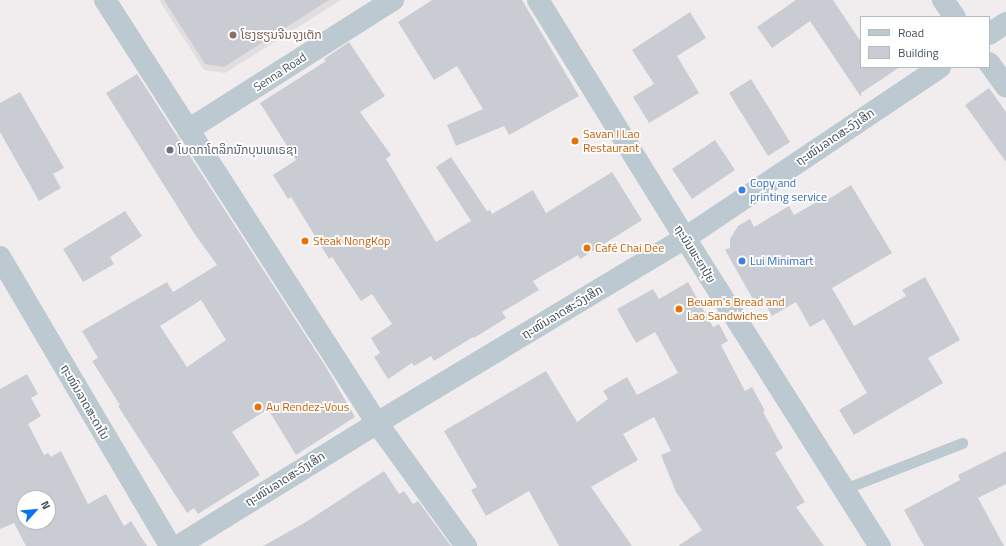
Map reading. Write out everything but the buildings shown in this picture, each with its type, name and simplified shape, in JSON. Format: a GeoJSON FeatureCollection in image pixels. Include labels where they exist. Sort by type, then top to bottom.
{"type":"FeatureCollection","features":[{"type":"Feature","properties":{"kind":"street"},"geometry":{"type":"LineString","coordinates":[[105,0],[377,423],[466,546]]}},
{"type":"Feature","properties":{"kind":"street","name":"Senna Road"},"geometry":{"type":"LineString","coordinates":[[188,130],[393,0]]}},
{"type":"Feature","properties":{"kind":"street","name":"ຖະນົນພະຍາປຸ້ຍ"},"geometry":{"type":"LineString","coordinates":[[538,0],[685,238],[880,546]]}},
{"type":"Feature","properties":{"kind":"street"},"geometry":{"type":"LineString","coordinates":[[943,0],[955,16]]}},
{"type":"Feature","properties":{"kind":"street"},"geometry":{"type":"LineString","coordinates":[[990,33],[1006,23]]}},
{"type":"Feature","properties":{"kind":"street"},"geometry":{"type":"LineString","coordinates":[[990,64],[1006,86]]}},
{"type":"Feature","properties":{"kind":"street","name":"ຖະໜົນລາດສະວົງເສິກ"},"geometry":{"type":"LineString","coordinates":[[178,546],[377,423],[685,238],[939,68]]}},
{"type":"Feature","properties":{"kind":"street","name":"ຖະໜົນລາດສະດາໄນ"},"geometry":{"type":"LineString","coordinates":[[2,265],[170,546]]}},
{"type":"Feature","properties":{"kind":"lane"},"geometry":{"type":"LineString","coordinates":[[844,489],[962,443]]}},
{"type":"Feature","properties":{"kind":"shaded area","name":"ໂຮງຮຽນຈີນຈຸງເຕັກ"},"geometry":{"type":"Polygon","coordinates":[[[159,0],[341,0],[225,73],[204,70],[159,0]]]}},
{"type":"Feature","properties":{"kind":"place","name":"ໂຮງຮຽນຈີນຈຸງເຕັກ"},"geometry":{"type":"Point","coordinates":[233,35]}},
{"type":"Feature","properties":{"kind":"place","name":"Savan I Lao Restaurant"},"geometry":{"type":"Point","coordinates":[575,141]}},
{"type":"Feature","properties":{"kind":"place","name":"ໂບດກາໂຕລິກນັກບຸນເທເຣຊາ"},"geometry":{"type":"Point","coordinates":[170,150]}},
{"type":"Feature","properties":{"kind":"place","name":"Copy and printing service"},"geometry":{"type":"Point","coordinates":[742,190]}},
{"type":"Feature","properties":{"kind":"place","name":"Steak NongKop"},"geometry":{"type":"Point","coordinates":[305,241]}},
{"type":"Feature","properties":{"kind":"place","name":"Café Chai Dee"},"geometry":{"type":"Point","coordinates":[587,248]}},
{"type":"Feature","properties":{"kind":"place","name":"Lui Minimart"},"geometry":{"type":"Point","coordinates":[742,261]}},
{"type":"Feature","properties":{"kind":"place","name":"Beuam's Bread and Lao Sandwiches"},"geometry":{"type":"Point","coordinates":[679,309]}},
{"type":"Feature","properties":{"kind":"place","name":"Au Rendez-Vous"},"geometry":{"type":"Point","coordinates":[258,407]}}]}
